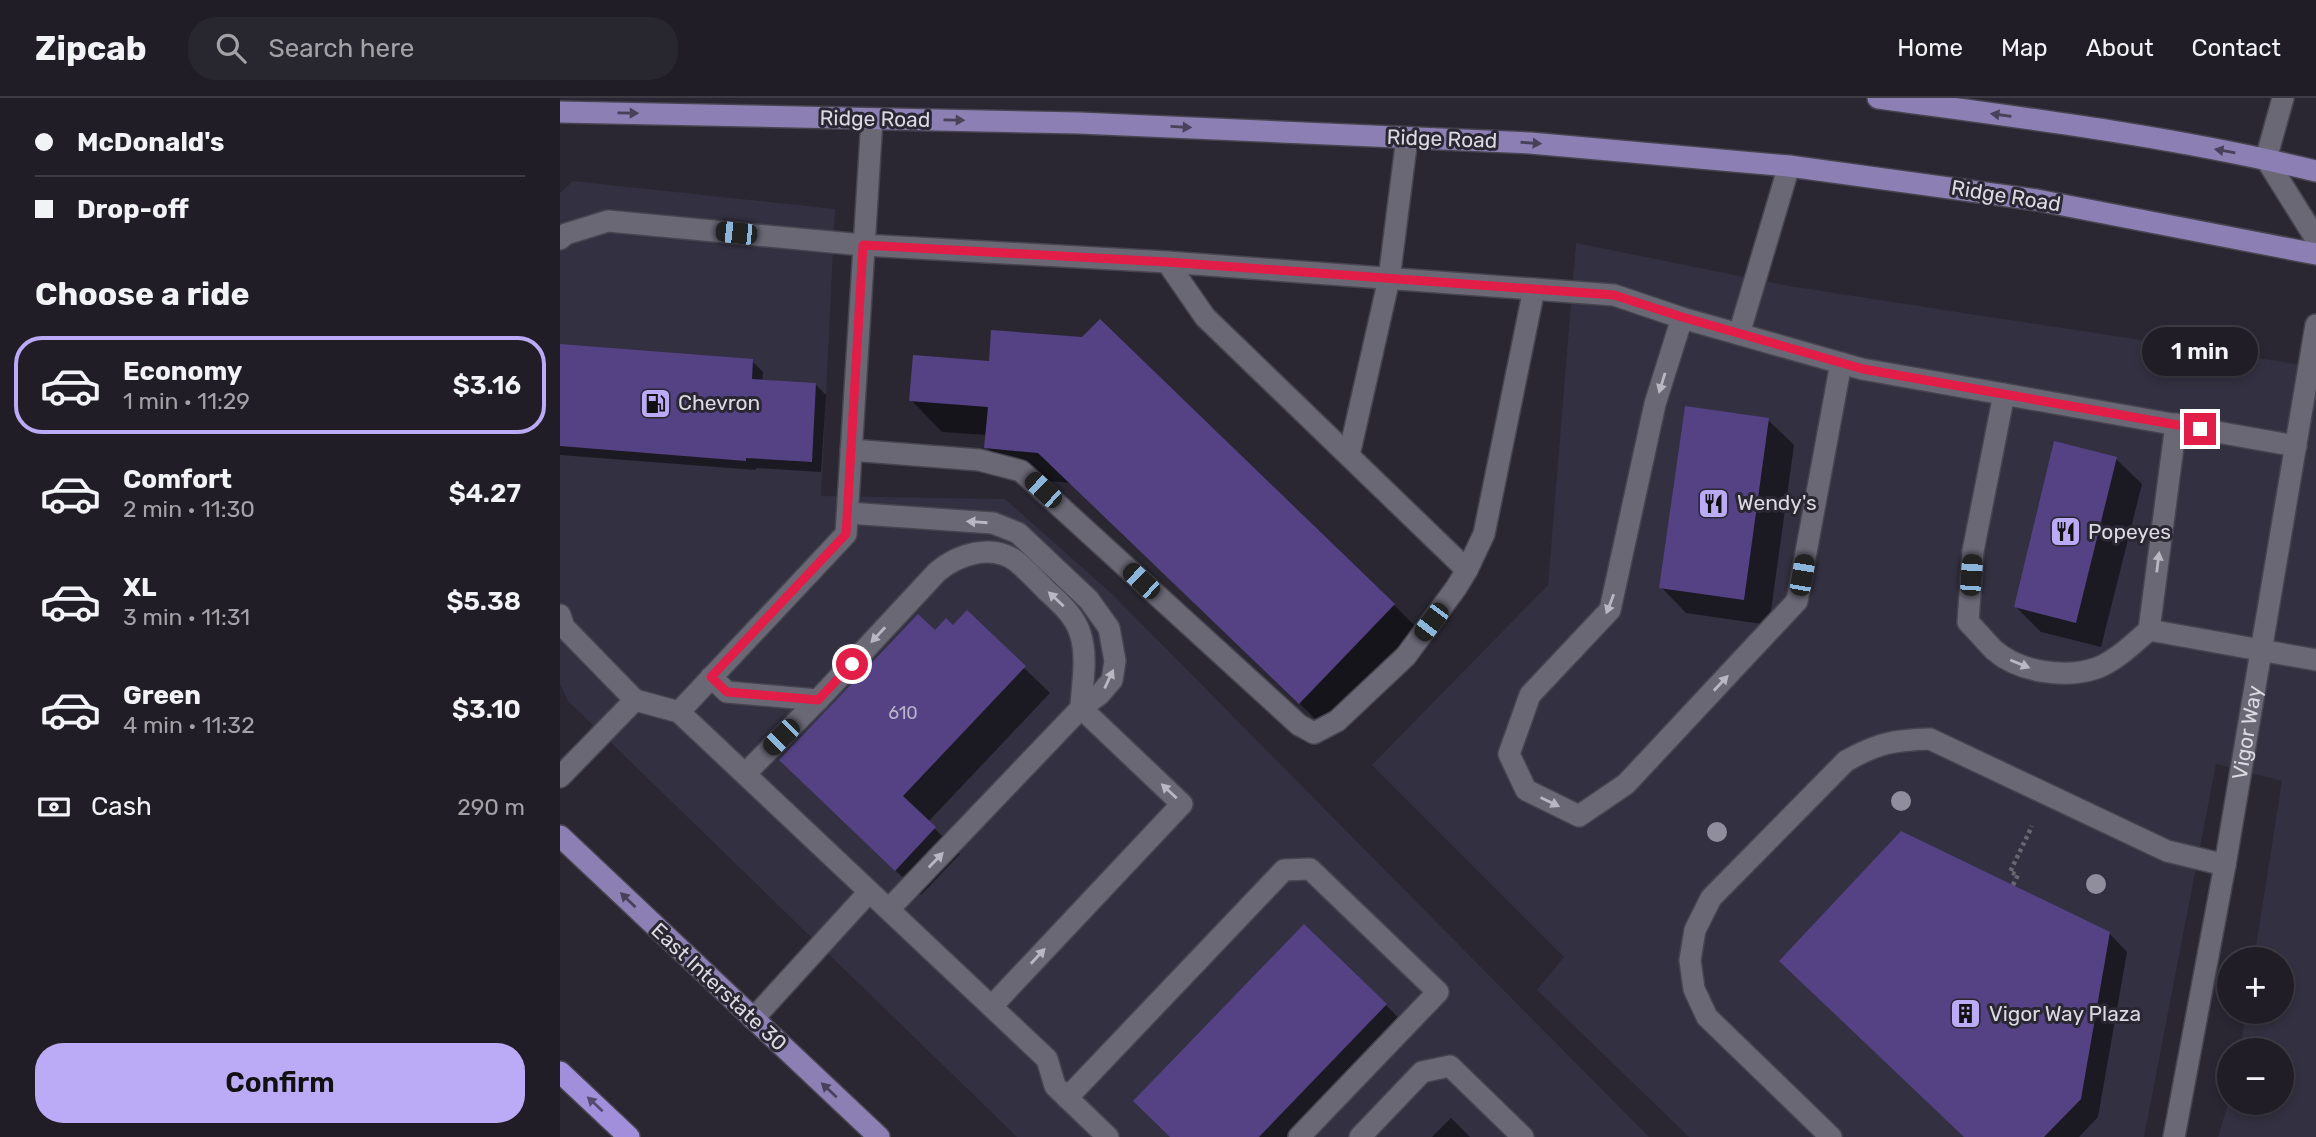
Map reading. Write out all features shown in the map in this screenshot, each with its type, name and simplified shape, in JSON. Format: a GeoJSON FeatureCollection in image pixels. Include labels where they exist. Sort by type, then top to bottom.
{"type":"FeatureCollection","features":[{"type":"Feature","properties":{"kind":"highway"},"geometry":{"type":"LineString","coordinates":[[560,1072],[629,1137]]}},
{"type":"Feature","properties":{"kind":"main road"},"geometry":{"type":"LineString","coordinates":[[1878,98],[2062,123],[2266,159],[2316,171]]}},
{"type":"Feature","properties":{"kind":"main road","name":"Ridge Road"},"geometry":{"type":"LineString","coordinates":[[560,112],[1079,123],[1530,143],[1788,166],[2037,200],[2316,254]]}},
{"type":"Feature","properties":{"kind":"main road","name":"East Interstate 30"},"geometry":{"type":"LineString","coordinates":[[560,836],[879,1137]]}},
{"type":"Feature","properties":{"kind":"street"},"geometry":{"type":"LineString","coordinates":[[2283,98],[2266,159],[2316,239]]}},
{"type":"Feature","properties":{"kind":"street"},"geometry":{"type":"LineString","coordinates":[[679,712],[846,534],[872,118]]}},
{"type":"Feature","properties":{"kind":"street"},"geometry":{"type":"LineString","coordinates":[[1349,455],[1389,279],[1407,138]]}},
{"type":"Feature","properties":{"kind":"street"},"geometry":{"type":"LineString","coordinates":[[1739,334],[1788,166]]}},
{"type":"Feature","properties":{"kind":"street"},"geometry":{"type":"LineString","coordinates":[[560,239],[566,234],[608,221],[863,245],[1167,262],[1614,295],[1863,369],[2296,446]]}},
{"type":"Feature","properties":{"kind":"street"},"geometry":{"type":"LineString","coordinates":[[1167,262],[1205,317],[1467,570]]}},
{"type":"Feature","properties":{"kind":"street"},"geometry":{"type":"LineString","coordinates":[[851,450],[979,460],[1021,471],[1299,725],[1314,733],[1337,721],[1406,656],[1467,570],[1483,534],[1534,289]]}},
{"type":"Feature","properties":{"kind":"street"},"geometry":{"type":"LineString","coordinates":[[1682,317],[1656,404],[1610,610],[1530,695],[1509,754],[1526,790],[1579,816],[1626,784],[1797,601],[1841,363]]}},
{"type":"Feature","properties":{"kind":"street","name":"Vigor Way"},"geometry":{"type":"LineString","coordinates":[[2174,1137],[2225,866],[2316,325]]}},
{"type":"Feature","properties":{"kind":"street"},"geometry":{"type":"LineString","coordinates":[[2004,394],[1973,551],[1968,622],[1995,651],[2020,666],[2048,672],[2096,668],[2121,654],[2150,630],[2176,424]]}},
{"type":"Feature","properties":{"kind":"street"},"geometry":{"type":"LineString","coordinates":[[848,513],[992,523],[1018,533],[1089,600],[1109,628],[1115,661],[1112,680],[1100,694],[1080,708],[889,909]]}},
{"type":"Feature","properties":{"kind":"street"},"geometry":{"type":"LineString","coordinates":[[744,774],[944,566],[951,560],[968,554],[994,552],[1014,560],[1065,608],[1080,631],[1084,658],[1080,708]]}},
{"type":"Feature","properties":{"kind":"street"},"geometry":{"type":"LineString","coordinates":[[560,615],[565,627],[635,700],[679,712],[1048,1059],[1055,1086],[1108,1137]]}},
{"type":"Feature","properties":{"kind":"street"},"geometry":{"type":"LineString","coordinates":[[2150,630],[2316,660]]}},
{"type":"Feature","properties":{"kind":"street"},"geometry":{"type":"LineString","coordinates":[[711,677],[727,692],[818,700]]}},
{"type":"Feature","properties":{"kind":"street"},"geometry":{"type":"LineString","coordinates":[[560,777],[635,700]]}},
{"type":"Feature","properties":{"kind":"street"},"geometry":{"type":"LineString","coordinates":[[992,1006],[1182,804],[1080,708]]}},
{"type":"Feature","properties":{"kind":"street"},"geometry":{"type":"LineString","coordinates":[[1831,1137],[1707,1017],[1694,989],[1690,960],[1695,930],[1711,898],[1846,761],[1869,748],[1896,740],[1930,739],[2167,851],[2225,866]]}},
{"type":"Feature","properties":{"kind":"street"},"geometry":{"type":"LineString","coordinates":[[1067,1098],[1284,870],[1310,869],[1438,992],[1299,1137]]}},
{"type":"Feature","properties":{"kind":"street"},"geometry":{"type":"LineString","coordinates":[[753,1019],[869,892]]}},
{"type":"Feature","properties":{"kind":"street"},"geometry":{"type":"LineString","coordinates":[[1360,1137],[1422,1072],[1450,1066],[1523,1137]]}},
{"type":"Feature","properties":{"kind":"path"},"geometry":{"type":"LineString","coordinates":[[2013,886],[2018,875],[2010,872],[2022,846]]}},
{"type":"Feature","properties":{"kind":"shaded area"},"geometry":{"type":"Polygon","coordinates":[[[573,181],[835,209],[821,496],[1005,499],[1112,594],[1649,1137],[1017,1137],[568,701],[560,684],[560,193],[573,181]]]}},
{"type":"Feature","properties":{"kind":"shaded area"},"geometry":{"type":"Polygon","coordinates":[[[1576,243],[1789,286],[2316,367],[2316,1137],[2218,1137],[2225,1115],[2294,1115],[2294,1038],[2242,1038],[2244,1024],[2294,1024],[2294,947],[2256,947],[2282,781],[2216,764],[2144,1137],[1689,1137],[1537,990],[1564,957],[1372,765],[1548,585],[1576,243]]]}},
{"type":"Feature","properties":{"kind":"building"},"geometry":{"type":"Polygon","coordinates":[[[1100,319],[1395,604],[1299,704],[1038,453],[984,448],[988,407],[909,401],[913,355],[989,361],[991,330],[1082,337],[1100,319]]]}},
{"type":"Feature","properties":{"kind":"building","name":"Chevron"},"geometry":{"type":"Polygon","coordinates":[[[560,344],[753,359],[752,379],[816,383],[812,462],[746,458],[746,461],[560,446],[560,344]]]}},
{"type":"Feature","properties":{"kind":"building","name":"Wendy's"},"geometry":{"type":"Polygon","coordinates":[[[1685,406],[1769,418],[1744,600],[1659,588],[1685,406]]]}},
{"type":"Feature","properties":{"kind":"building","name":"Popeyes"},"geometry":{"type":"Polygon","coordinates":[[[2054,441],[2117,457],[2076,623],[2014,607],[2054,441]]]}},
{"type":"Feature","properties":{"kind":"building"},"geometry":{"type":"Polygon","coordinates":[[[967,610],[1026,666],[903,796],[936,827],[895,871],[779,760],[918,614],[935,630],[946,618],[953,625],[967,610]]]}},
{"type":"Feature","properties":{"kind":"building","name":"Vigor Way Plaza"},"geometry":{"type":"Polygon","coordinates":[[[1901,831],[2110,932],[2081,1099],[2044,1137],[1964,1137],[1779,961],[1901,831]]]}},
{"type":"Feature","properties":{"kind":"building"},"geometry":{"type":"Polygon","coordinates":[[[1304,924],[1387,1004],[1259,1137],[1170,1137],[1133,1101],[1304,924]]]}},
{"type":"Feature","properties":{"kind":"place","name":"Chevron"},"geometry":{"type":"Point","coordinates":[655,403]}},
{"type":"Feature","properties":{"kind":"place","name":"Wendy's"},"geometry":{"type":"Point","coordinates":[1714,503]}},
{"type":"Feature","properties":{"kind":"place","name":"Popeyes"},"geometry":{"type":"Point","coordinates":[2065,532]}},
{"type":"Feature","properties":{"kind":"place","name":"Vigor Way Plaza"},"geometry":{"type":"Point","coordinates":[1966,1014]}},
{"type":"Feature","properties":{"kind":"route"},"geometry":{"type":"LineString","coordinates":[[852,664],[818,700],[727,692],[711,677],[846,534],[863,245],[1167,262],[1614,295],[1863,369],[2200,429]]}}]}
